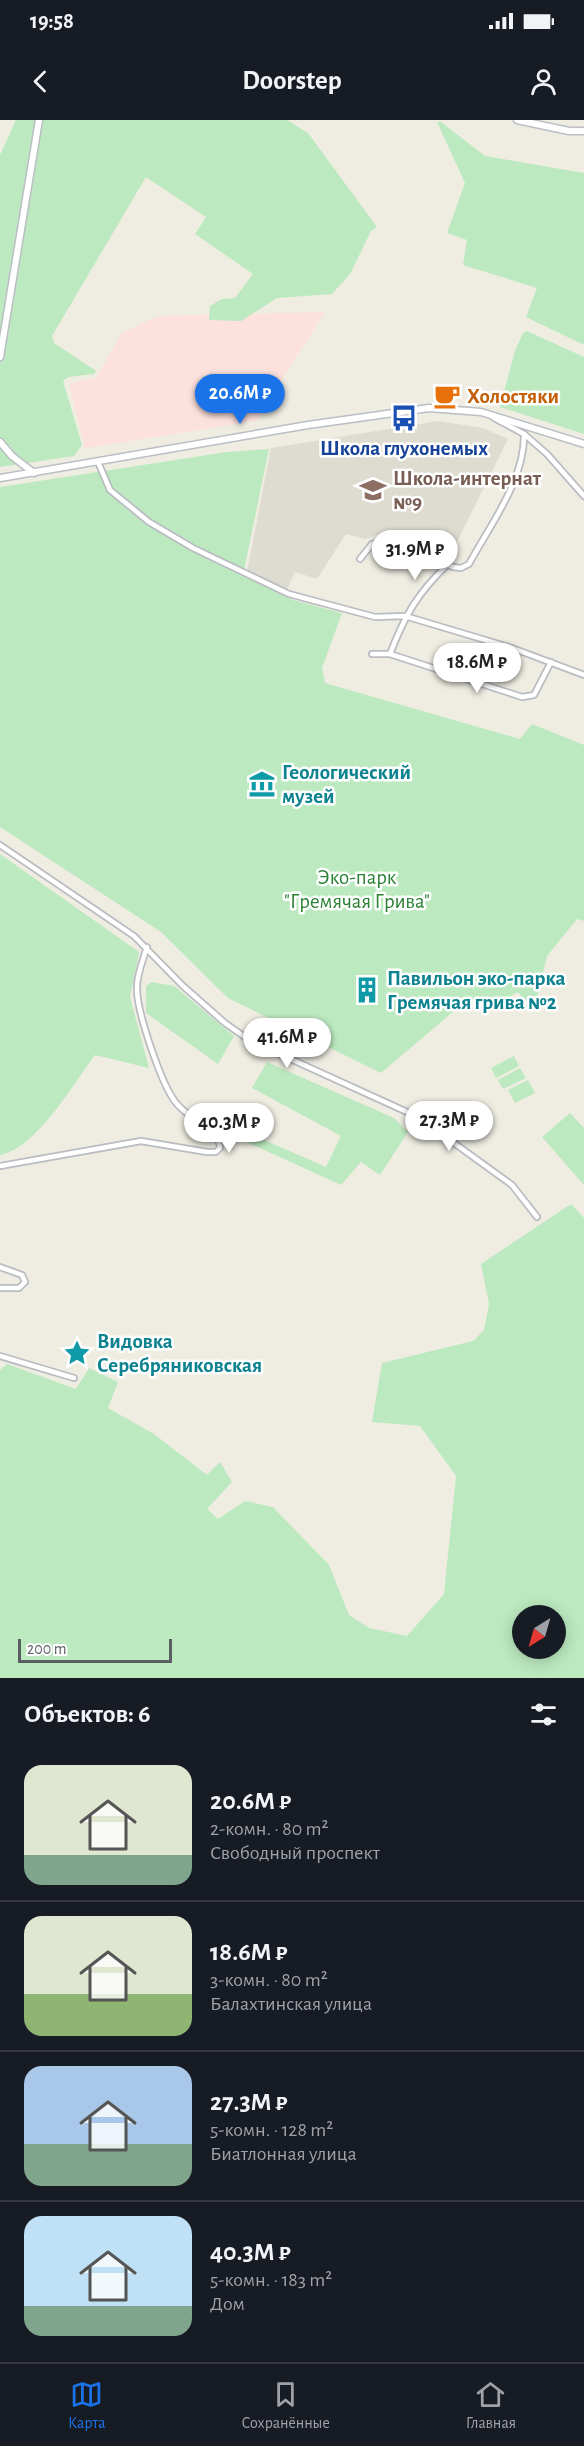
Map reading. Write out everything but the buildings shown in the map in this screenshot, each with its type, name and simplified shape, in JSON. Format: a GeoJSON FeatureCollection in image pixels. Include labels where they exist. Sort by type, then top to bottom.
{"type":"FeatureCollection","features":[{"type":"Feature","properties":{"kind":"main road"},"geometry":{"type":"LineString","coordinates":[[0,357],[39,120]]}},
{"type":"Feature","properties":{"kind":"main road"},"geometry":{"type":"LineString","coordinates":[[518,120],[570,131],[584,131]]}},
{"type":"Feature","properties":{"kind":"main road"},"geometry":{"type":"LineString","coordinates":[[0,478],[308,425],[429,408],[481,412],[584,444]]}},
{"type":"Feature","properties":{"kind":"main road"},"geometry":{"type":"LineString","coordinates":[[0,442],[12,456],[34,473]]}},
{"type":"Feature","properties":{"kind":"street"},"geometry":{"type":"LineString","coordinates":[[481,412],[524,434],[547,454],[584,496]]}},
{"type":"Feature","properties":{"kind":"street"},"geometry":{"type":"LineString","coordinates":[[360,559],[372,544],[386,540],[447,565],[461,568],[469,564],[514,480],[524,446],[524,434]]}},
{"type":"Feature","properties":{"kind":"street"},"geometry":{"type":"LineString","coordinates":[[98,462],[110,490],[149,522],[193,548],[290,594],[375,617],[405,616],[551,662],[584,675]]}},
{"type":"Feature","properties":{"kind":"street"},"geometry":{"type":"LineString","coordinates":[[390,654],[405,616],[422,590],[447,565]]}},
{"type":"Feature","properties":{"kind":"street"},"geometry":{"type":"LineString","coordinates":[[372,654],[390,654],[522,697],[534,695],[551,662]]}},
{"type":"Feature","properties":{"kind":"street"},"geometry":{"type":"LineString","coordinates":[[0,845],[147,947],[183,986],[241,1034],[418,1116],[512,1185],[537,1217]]}},
{"type":"Feature","properties":{"kind":"street"},"geometry":{"type":"LineString","coordinates":[[0,1166],[141,1141],[207,1152],[216,1152],[220,1148],[220,1140],[215,1133],[185,1113],[163,1081],[138,1004],[136,986],[147,947]]}},
{"type":"Feature","properties":{"kind":"street"},"geometry":{"type":"LineString","coordinates":[[0,1267],[22,1275],[25,1282],[19,1288],[0,1288]]}},
{"type":"Feature","properties":{"kind":"street"},"geometry":{"type":"LineString","coordinates":[[0,1356],[74,1378]]}},
{"type":"Feature","properties":{"kind":"shaded area"},"geometry":{"type":"Polygon","coordinates":[[[325,312],[256,421],[85,448],[69,384],[96,378],[122,333],[158,316],[325,312]]]}},
{"type":"Feature","properties":{"kind":"shaded area","name":"Школа-интернат №9"},"geometry":{"type":"Polygon","coordinates":[[[438,421],[483,428],[508,439],[447,562],[385,532],[365,539],[346,534],[317,579],[295,572],[287,590],[247,572],[271,448],[438,421]]]}},
{"type":"Feature","properties":{"kind":"green space"},"geometry":{"type":"Polygon","coordinates":[[[16,120],[287,120],[308,133],[377,227],[371,231],[350,274],[332,294],[277,298],[241,321],[209,320],[210,306],[222,299],[235,298],[253,274],[195,234],[206,217],[146,177],[52,336],[54,343],[96,371],[94,374],[68,377],[63,381],[82,445],[74,456],[0,467],[0,155],[16,120]]]}},
{"type":"Feature","properties":{"kind":"green space"},"geometry":{"type":"Polygon","coordinates":[[[437,122],[441,122],[485,156],[584,173],[584,345],[526,317],[537,288],[463,265],[467,240],[447,233],[465,183],[437,122]]]}},
{"type":"Feature","properties":{"kind":"green space"},"geometry":{"type":"Polygon","coordinates":[[[527,331],[584,357],[584,434],[500,407],[515,351],[523,333],[527,331]]]}},
{"type":"Feature","properties":{"kind":"green space","name":"Эко-парк \"Гремячая Грива\""},"geometry":{"type":"Polygon","coordinates":[[[269,449],[243,575],[293,600],[342,613],[322,668],[325,683],[520,739],[532,724],[584,745],[584,921],[577,919],[547,956],[537,997],[530,1004],[517,992],[496,1007],[468,999],[381,1073],[228,998],[161,932],[0,827],[0,487],[227,452],[269,449]]]}},
{"type":"Feature","properties":{"kind":"green space"},"geometry":{"type":"Polygon","coordinates":[[[0,854],[139,952],[130,997],[149,1068],[95,1055],[41,1128],[14,1150],[0,1155],[0,854]]]}},
{"type":"Feature","properties":{"kind":"green space"},"geometry":{"type":"Polygon","coordinates":[[[152,982],[174,986],[234,1036],[218,1064],[146,1013],[146,986],[152,982]]]}},
{"type":"Feature","properties":{"kind":"green space"},"geometry":{"type":"Polygon","coordinates":[[[514,1056],[519,1066],[496,1078],[491,1068],[514,1056]]]}},
{"type":"Feature","properties":{"kind":"green space"},"geometry":{"type":"Polygon","coordinates":[[[267,1062],[394,1118],[408,1132],[380,1175],[361,1162],[341,1185],[236,1137],[237,1128],[326,1167],[341,1136],[252,1088],[267,1062]]]}},
{"type":"Feature","properties":{"kind":"green space"},"geometry":{"type":"Polygon","coordinates":[[[520,1068],[526,1078],[503,1089],[498,1080],[520,1068]]]}},
{"type":"Feature","properties":{"kind":"green space"},"geometry":{"type":"Polygon","coordinates":[[[528,1080],[535,1093],[515,1103],[508,1090],[528,1080]]]}},
{"type":"Feature","properties":{"kind":"green space"},"geometry":{"type":"Polygon","coordinates":[[[570,1113],[584,1128],[584,1185],[542,1137],[570,1113]]]}},
{"type":"Feature","properties":{"kind":"green space"},"geometry":{"type":"Polygon","coordinates":[[[571,1204],[584,1218],[584,1678],[0,1678],[0,1370],[7,1364],[76,1389],[89,1368],[118,1382],[108,1408],[154,1434],[207,1475],[220,1462],[232,1482],[207,1509],[218,1519],[245,1501],[273,1507],[329,1565],[349,1615],[369,1628],[407,1636],[444,1594],[456,1476],[420,1426],[372,1422],[382,1363],[473,1341],[484,1330],[489,1304],[481,1264],[571,1204]]]}},
{"type":"Feature","properties":{"kind":"place","name":"Холостяки"},"geometry":{"type":"Point","coordinates":[447,396]}},
{"type":"Feature","properties":{"kind":"place","name":"Школа глухонемых"},"geometry":{"type":"Point","coordinates":[404,418]}},
{"type":"Feature","properties":{"kind":"place","name":"Школа-интернат №9"},"geometry":{"type":"Point","coordinates":[373,490]}},
{"type":"Feature","properties":{"kind":"place","name":"Геологический музей"},"geometry":{"type":"Point","coordinates":[262,784]}},
{"type":"Feature","properties":{"kind":"place","name":"Павильон эко-парка Гремячая грива №2"},"geometry":{"type":"Point","coordinates":[367,990]}},
{"type":"Feature","properties":{"kind":"place","name":"Видовка Серебряниковская"},"geometry":{"type":"Point","coordinates":[77,1353]}}]}
